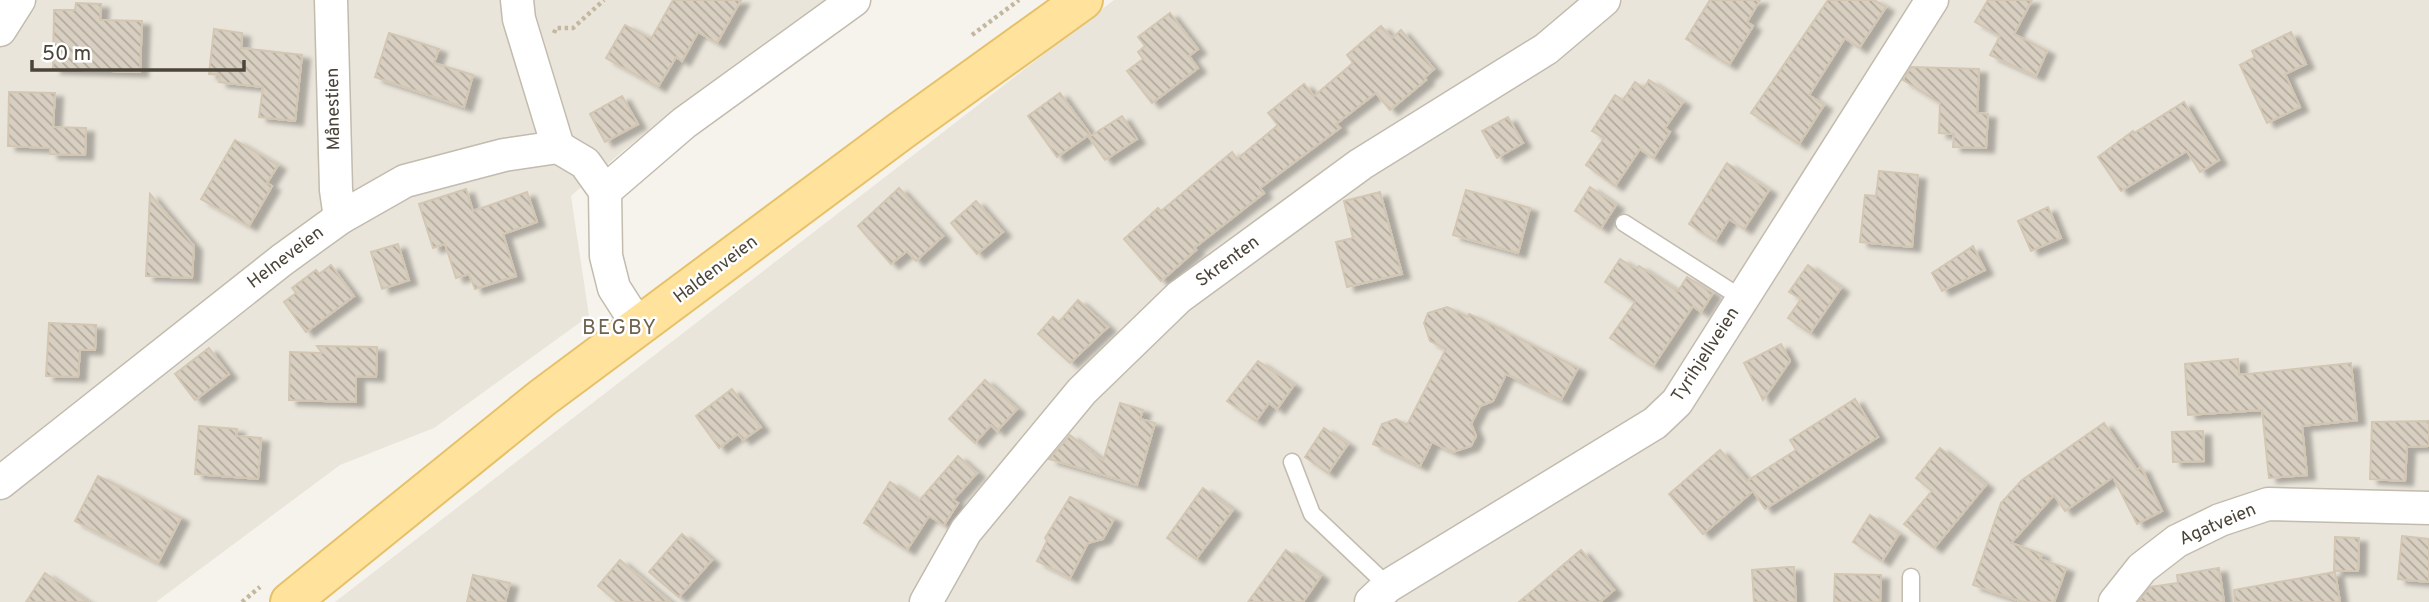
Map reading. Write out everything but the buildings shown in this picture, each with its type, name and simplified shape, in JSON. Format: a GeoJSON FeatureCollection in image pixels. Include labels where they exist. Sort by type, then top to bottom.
{"type":"FeatureCollection","features":[{"type":"Feature","properties":{"kind":"main road","name":"Haldenveien"},"geometry":{"type":"LineString","coordinates":[[290,602],[531,406],[902,130],[1083,0]]}},
{"type":"Feature","properties":{"kind":"street"},"geometry":{"type":"LineString","coordinates":[[0,30],[19,0]]}},
{"type":"Feature","properties":{"kind":"street","name":"Månestien"},"geometry":{"type":"LineString","coordinates":[[331,0],[336,190],[340,218]]}},
{"type":"Feature","properties":{"kind":"street"},"geometry":{"type":"LineString","coordinates":[[517,0],[519,19],[558,148],[585,163],[605,191],[608,267],[621,302],[639,327]]}},
{"type":"Feature","properties":{"kind":"street"},"geometry":{"type":"LineString","coordinates":[[605,191],[684,123],[854,0]]}},
{"type":"Feature","properties":{"kind":"street","name":"Skrenten"},"geometry":{"type":"LineString","coordinates":[[926,602],[965,531],[1073,401],[1179,297],[1361,164],[1546,48],[1604,0]]}},
{"type":"Feature","properties":{"kind":"street","name":"Tyrihjellveien"},"geometry":{"type":"LineString","coordinates":[[1380,594],[1655,423],[1677,402],[1931,0]]}},
{"type":"Feature","properties":{"kind":"street","name":"Helneveien"},"geometry":{"type":"LineString","coordinates":[[0,483],[282,260],[340,218],[405,181],[504,155],[558,148]]}},
{"type":"Feature","properties":{"kind":"street","name":"Agatveien"},"geometry":{"type":"LineString","coordinates":[[2115,602],[2142,568],[2177,541],[2220,520],[2269,504],[2429,508]]}},
{"type":"Feature","properties":{"kind":"lane"},"geometry":{"type":"LineString","coordinates":[[1624,223],[1681,256],[1743,299]]}},
{"type":"Feature","properties":{"kind":"lane"},"geometry":{"type":"LineString","coordinates":[[1292,461],[1312,514],[1380,594]]}},
{"type":"Feature","properties":{"kind":"lane"},"geometry":{"type":"LineString","coordinates":[[1911,577],[1911,602]]}},
{"type":"Feature","properties":{"kind":"path"},"geometry":{"type":"LineString","coordinates":[[550,39],[556,28],[573,28],[604,0]]}},
{"type":"Feature","properties":{"kind":"shaded area"},"geometry":{"type":"Polygon","coordinates":[[[0,0],[827,0],[624,150],[571,196],[589,316],[434,428],[340,465],[156,602],[0,602],[0,0]]]}},
{"type":"Feature","properties":{"kind":"shaded area"},"geometry":{"type":"Polygon","coordinates":[[[1114,0],[2429,0],[2429,602],[335,602],[1114,0]]]}},
{"type":"Feature","properties":{"kind":"district","name":"BEGBY"},"geometry":{"type":"Point","coordinates":[620,328]}}]}
